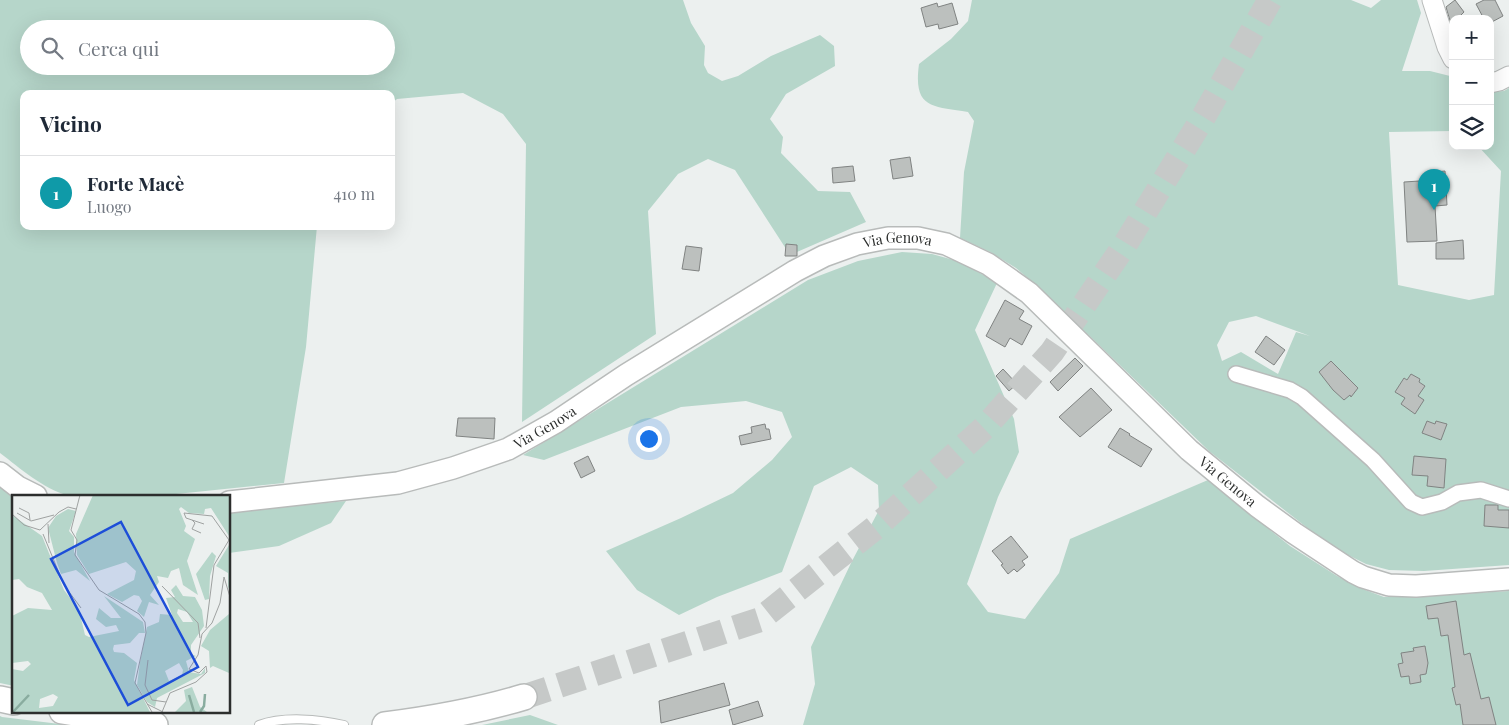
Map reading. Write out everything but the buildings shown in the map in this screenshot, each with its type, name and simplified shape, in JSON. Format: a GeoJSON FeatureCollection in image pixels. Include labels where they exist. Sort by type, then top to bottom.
{"type":"FeatureCollection","features":[{"type":"Feature","properties":{"kind":"highway"},"geometry":{"type":"LineString","coordinates":[[385,725],[447,716],[491,707],[524,697]]}},
{"type":"Feature","properties":{"kind":"highway"},"geometry":{"type":"LineString","coordinates":[[69,712],[155,725]]}},
{"type":"Feature","properties":{"kind":"main road","name":"Via Genova"},"geometry":{"type":"LineString","coordinates":[[230,502],[398,484],[454,468],[508,449],[556,422],[730,310],[824,256],[857,244],[888,238],[918,238],[946,244],[988,264],[1006,275],[1029,293],[1195,455],[1288,528],[1353,572],[1388,585],[1416,586],[1509,579]]}},
{"type":"Feature","properties":{"kind":"main road"},"geometry":{"type":"LineString","coordinates":[[0,474],[18,487],[34,495]]}},
{"type":"Feature","properties":{"kind":"street"},"geometry":{"type":"LineString","coordinates":[[1432,0],[1449,51]]}},
{"type":"Feature","properties":{"kind":"street"},"geometry":{"type":"LineString","coordinates":[[1494,82],[1509,76]]}},
{"type":"Feature","properties":{"kind":"street"},"geometry":{"type":"LineString","coordinates":[[1236,374],[1290,390],[1302,397],[1373,460],[1410,502],[1422,506],[1442,502],[1458,493],[1481,490],[1509,499]]}},
{"type":"Feature","properties":{"kind":"lane"},"geometry":{"type":"LineString","coordinates":[[259,725],[277,721],[313,720],[344,725]]}},
{"type":"Feature","properties":{"kind":"green space"},"geometry":{"type":"Polygon","coordinates":[[[0,0],[683,0],[691,23],[705,46],[704,65],[708,73],[722,81],[738,76],[771,56],[820,35],[834,46],[835,66],[786,94],[770,119],[783,137],[781,153],[818,191],[850,192],[866,222],[790,255],[735,170],[708,159],[678,174],[648,211],[656,334],[522,422],[526,144],[503,114],[463,93],[395,101],[395,90],[20,90],[20,230],[317,230],[306,347],[284,483],[167,495],[66,495],[24,472],[0,453],[0,0]]]}},
{"type":"Feature","properties":{"kind":"green space"},"geometry":{"type":"Polygon","coordinates":[[[972,0],[1351,0],[1371,8],[1381,0],[1417,0],[1421,13],[1402,71],[1430,71],[1449,76],[1449,131],[1389,132],[1398,285],[1469,300],[1494,295],[1501,171],[1482,150],[1494,150],[1494,92],[1504,91],[1509,88],[1509,565],[1424,571],[1389,570],[1366,564],[1344,553],[1310,530],[1209,451],[1045,293],[1016,268],[990,252],[960,238],[964,172],[974,121],[968,112],[928,103],[922,97],[919,90],[918,79],[919,64],[951,39],[968,21],[972,0]],[[1256,316],[1229,322],[1217,345],[1222,361],[1241,352],[1278,374],[1296,332],[1310,336],[1256,316]]]}},
{"type":"Feature","properties":{"kind":"green space"},"geometry":{"type":"Polygon","coordinates":[[[902,252],[932,254],[961,262],[997,283],[975,330],[1014,419],[1019,452],[998,497],[967,584],[988,612],[1025,619],[1059,573],[1070,539],[1208,480],[1290,546],[1337,576],[1360,588],[1384,597],[1509,591],[1509,725],[803,725],[815,684],[811,647],[852,561],[879,510],[878,485],[851,467],[814,486],[782,572],[717,597],[679,615],[637,590],[606,551],[733,493],[772,460],[792,437],[782,412],[746,401],[681,407],[544,460],[523,455],[808,280],[858,261],[902,252]]]}},
{"type":"Feature","properties":{"kind":"green space"},"geometry":{"type":"Polygon","coordinates":[[[0,483],[13,495],[12,686],[0,683],[0,483]]]}},
{"type":"Feature","properties":{"kind":"green space"},"geometry":{"type":"Polygon","coordinates":[[[346,501],[331,523],[279,546],[230,553],[230,512],[346,501]]]}},
{"type":"Feature","properties":{"kind":"green space"},"geometry":{"type":"Polygon","coordinates":[[[530,715],[558,725],[482,725],[530,715]]]}},
{"type":"Feature","properties":{"kind":"green space"},"geometry":{"type":"Polygon","coordinates":[[[0,716],[2,717],[68,725],[0,725],[0,716]]]}},
{"type":"Feature","properties":{"kind":"tunnel"},"geometry":{"type":"LineString","coordinates":[[524,697],[759,620],[876,527],[985,427],[1052,352],[1126,243],[1204,116],[1270,0]]}},
{"type":"Feature","properties":{"kind":"place","name":"Forte Macè"},"geometry":{"type":"Point","coordinates":[1434,210]}}]}
